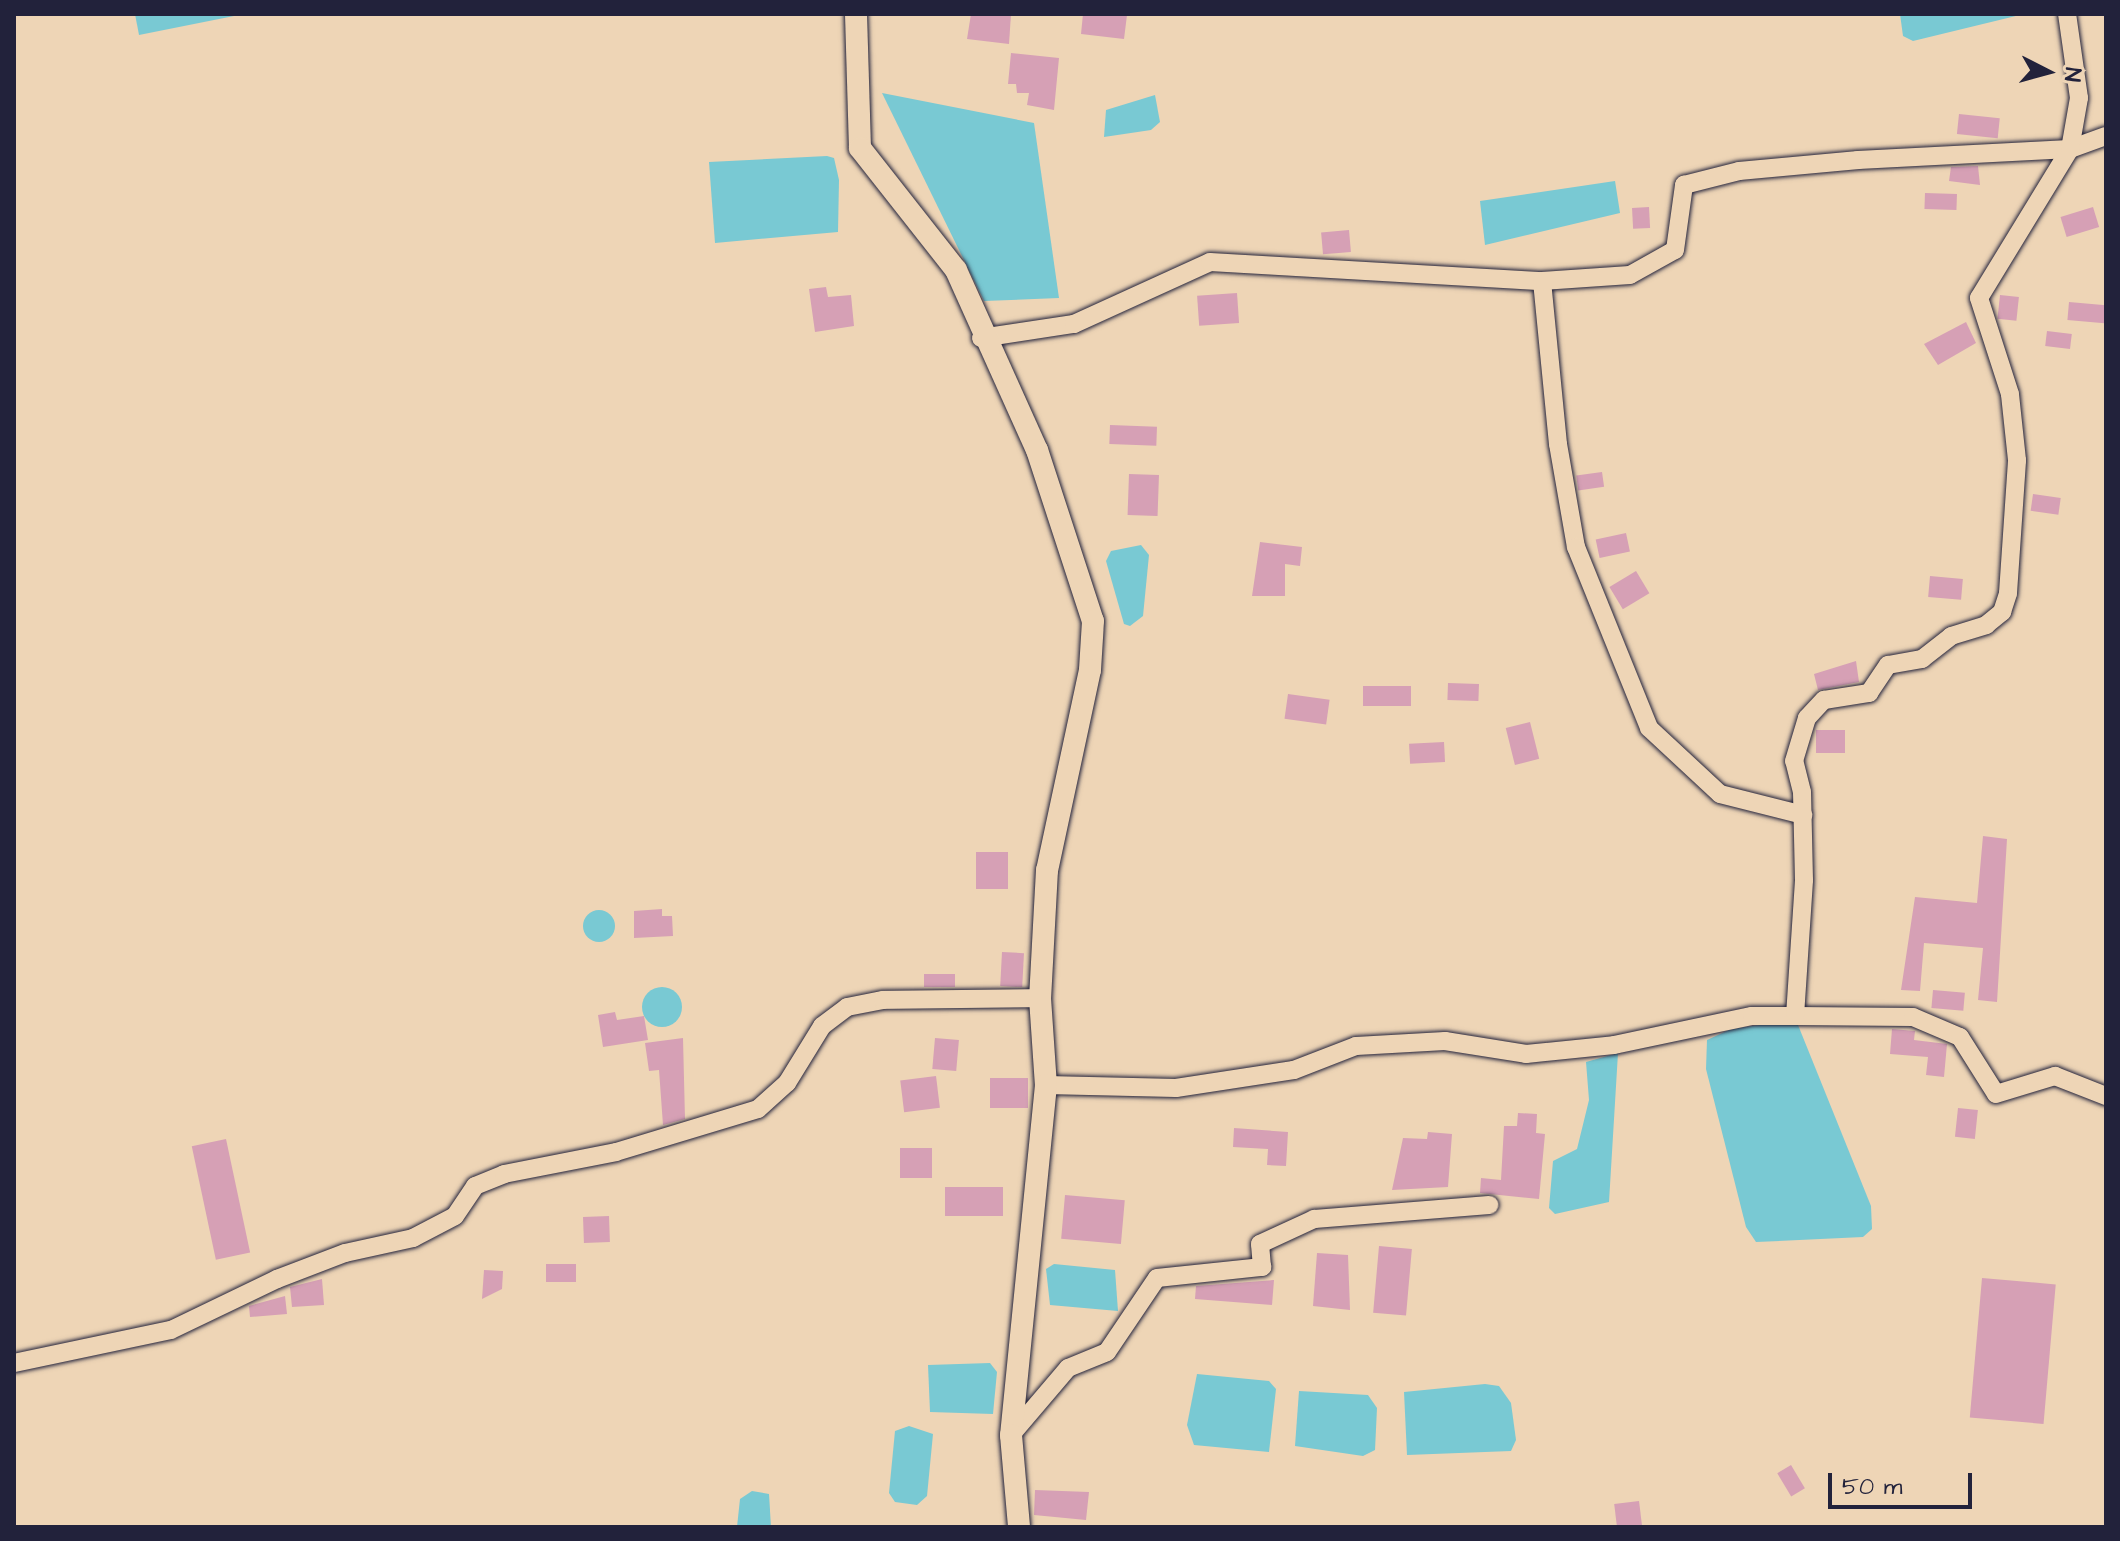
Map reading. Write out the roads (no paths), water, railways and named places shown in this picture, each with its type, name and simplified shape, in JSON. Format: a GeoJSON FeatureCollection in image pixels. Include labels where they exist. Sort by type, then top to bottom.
{"type":"FeatureCollection","features":[{"type":"Feature","properties":{"kind":"street"},"geometry":{"type":"LineString","coordinates":[[856,14],[860,148],[956,270],[981,338],[1037,450],[1093,621],[1090,670],[1047,870],[1040,998],[1046,1085],[1011,1435],[1019,1527]]}},
{"type":"Feature","properties":{"kind":"street"},"geometry":{"type":"LineString","coordinates":[[1795,1016],[1803,945],[1803,815],[1794,761],[1807,718],[1824,700],[1869,693],[1888,665],[1922,659],[1951,636],[1986,625],[2002,612],[2017,460],[2010,394],[1979,298],[2070,149],[2079,98],[2067,14]]}},
{"type":"Feature","properties":{"kind":"street"},"geometry":{"type":"LineString","coordinates":[[981,338],[1074,324],[1210,262],[1542,281],[1630,275],[1675,250],[1684,185],[1739,171],[1858,160],[2070,149],[2106,136]]}},
{"type":"Feature","properties":{"kind":"street"},"geometry":{"type":"LineString","coordinates":[[1542,281],[1558,444],[1576,547],[1649,728],[1720,794],[1803,815]]}},
{"type":"Feature","properties":{"kind":"street"},"geometry":{"type":"LineString","coordinates":[[14,1363],[171,1330],[290,1274],[413,1238],[455,1216],[475,1186],[504,1174],[616,1152],[758,1109],[787,1083],[822,1026],[847,1007],[883,1000],[1040,998]]}},
{"type":"Feature","properties":{"kind":"street"},"geometry":{"type":"LineString","coordinates":[[1046,1085],[1176,1088],[1294,1070],[1356,1046],[1445,1041],[1526,1054],[1614,1045],[1752,1016],[1913,1017],[1960,1037],[1996,1094],[2055,1076],[2106,1096]]}},
{"type":"Feature","properties":{"kind":"street"},"geometry":{"type":"LineString","coordinates":[[1011,1435],[1068,1368],[1107,1352],[1157,1278],[1262,1267],[1260,1244],[1314,1219],[1489,1205]]}},
{"type":"Feature","properties":{"kind":"water"},"geometry":{"type":"Polygon","coordinates":[[[135,14],[239,14],[239,15],[139,35],[135,14]]]}},
{"type":"Feature","properties":{"kind":"water"},"geometry":{"type":"Polygon","coordinates":[[[1900,14],[2024,14],[1913,41],[1903,36],[1900,14]]]}},
{"type":"Feature","properties":{"kind":"water"},"geometry":{"type":"Polygon","coordinates":[[[882,93],[1034,123],[1059,298],[984,301],[882,93]]]}},
{"type":"Feature","properties":{"kind":"water"},"geometry":{"type":"Polygon","coordinates":[[[1155,95],[1160,122],[1151,130],[1104,137],[1106,110],[1155,95]]]}},
{"type":"Feature","properties":{"kind":"water"},"geometry":{"type":"Polygon","coordinates":[[[834,158],[839,180],[838,232],[715,243],[709,162],[834,158]]]}},
{"type":"Feature","properties":{"kind":"water"},"geometry":{"type":"Polygon","coordinates":[[[1615,181],[1620,213],[1485,245],[1480,201],[1615,181]]]}},
{"type":"Feature","properties":{"kind":"water"},"geometry":{"type":"Polygon","coordinates":[[[1141,545],[1149,555],[1143,616],[1130,626],[1124,624],[1106,561],[1111,551],[1141,545]]]}},
{"type":"Feature","properties":{"kind":"water"},"geometry":{"type":"Polygon","coordinates":[[[599,910],[611,914],[615,926],[611,938],[599,942],[587,938],[583,926],[587,914],[599,910]]]}},
{"type":"Feature","properties":{"kind":"water"},"geometry":{"type":"Polygon","coordinates":[[[662,987],[676,993],[682,1007],[676,1021],[662,1027],[648,1021],[642,1007],[648,993],[662,987]]]}},
{"type":"Feature","properties":{"kind":"water"},"geometry":{"type":"Polygon","coordinates":[[[1796,1020],[1871,1206],[1872,1229],[1863,1237],[1756,1242],[1746,1227],[1706,1069],[1707,1040],[1731,1029],[1796,1020]]]}},
{"type":"Feature","properties":{"kind":"water"},"geometry":{"type":"Polygon","coordinates":[[[1618,1053],[1609,1202],[1555,1214],[1549,1208],[1553,1161],[1577,1149],[1589,1100],[1586,1062],[1618,1053]]]}},
{"type":"Feature","properties":{"kind":"water"},"geometry":{"type":"Polygon","coordinates":[[[1054,1264],[1115,1270],[1118,1311],[1050,1305],[1046,1269],[1054,1264]]]}},
{"type":"Feature","properties":{"kind":"water"},"geometry":{"type":"Polygon","coordinates":[[[990,1363],[997,1372],[993,1414],[930,1412],[928,1365],[990,1363]]]}},
{"type":"Feature","properties":{"kind":"water"},"geometry":{"type":"Polygon","coordinates":[[[1197,1374],[1269,1381],[1276,1389],[1269,1452],[1194,1445],[1187,1425],[1197,1374]]]}},
{"type":"Feature","properties":{"kind":"water"},"geometry":{"type":"Polygon","coordinates":[[[1485,1384],[1499,1386],[1511,1403],[1516,1440],[1511,1451],[1407,1455],[1404,1392],[1485,1384]]]}},
{"type":"Feature","properties":{"kind":"water"},"geometry":{"type":"Polygon","coordinates":[[[1299,1391],[1368,1395],[1377,1408],[1375,1450],[1363,1456],[1295,1446],[1299,1391]]]}},
{"type":"Feature","properties":{"kind":"water"},"geometry":{"type":"Polygon","coordinates":[[[909,1426],[933,1434],[927,1496],[917,1505],[895,1502],[889,1493],[895,1431],[909,1426]]]}},
{"type":"Feature","properties":{"kind":"water"},"geometry":{"type":"Polygon","coordinates":[[[752,1491],[769,1494],[771,1527],[737,1527],[740,1499],[752,1491]]]}}]}
